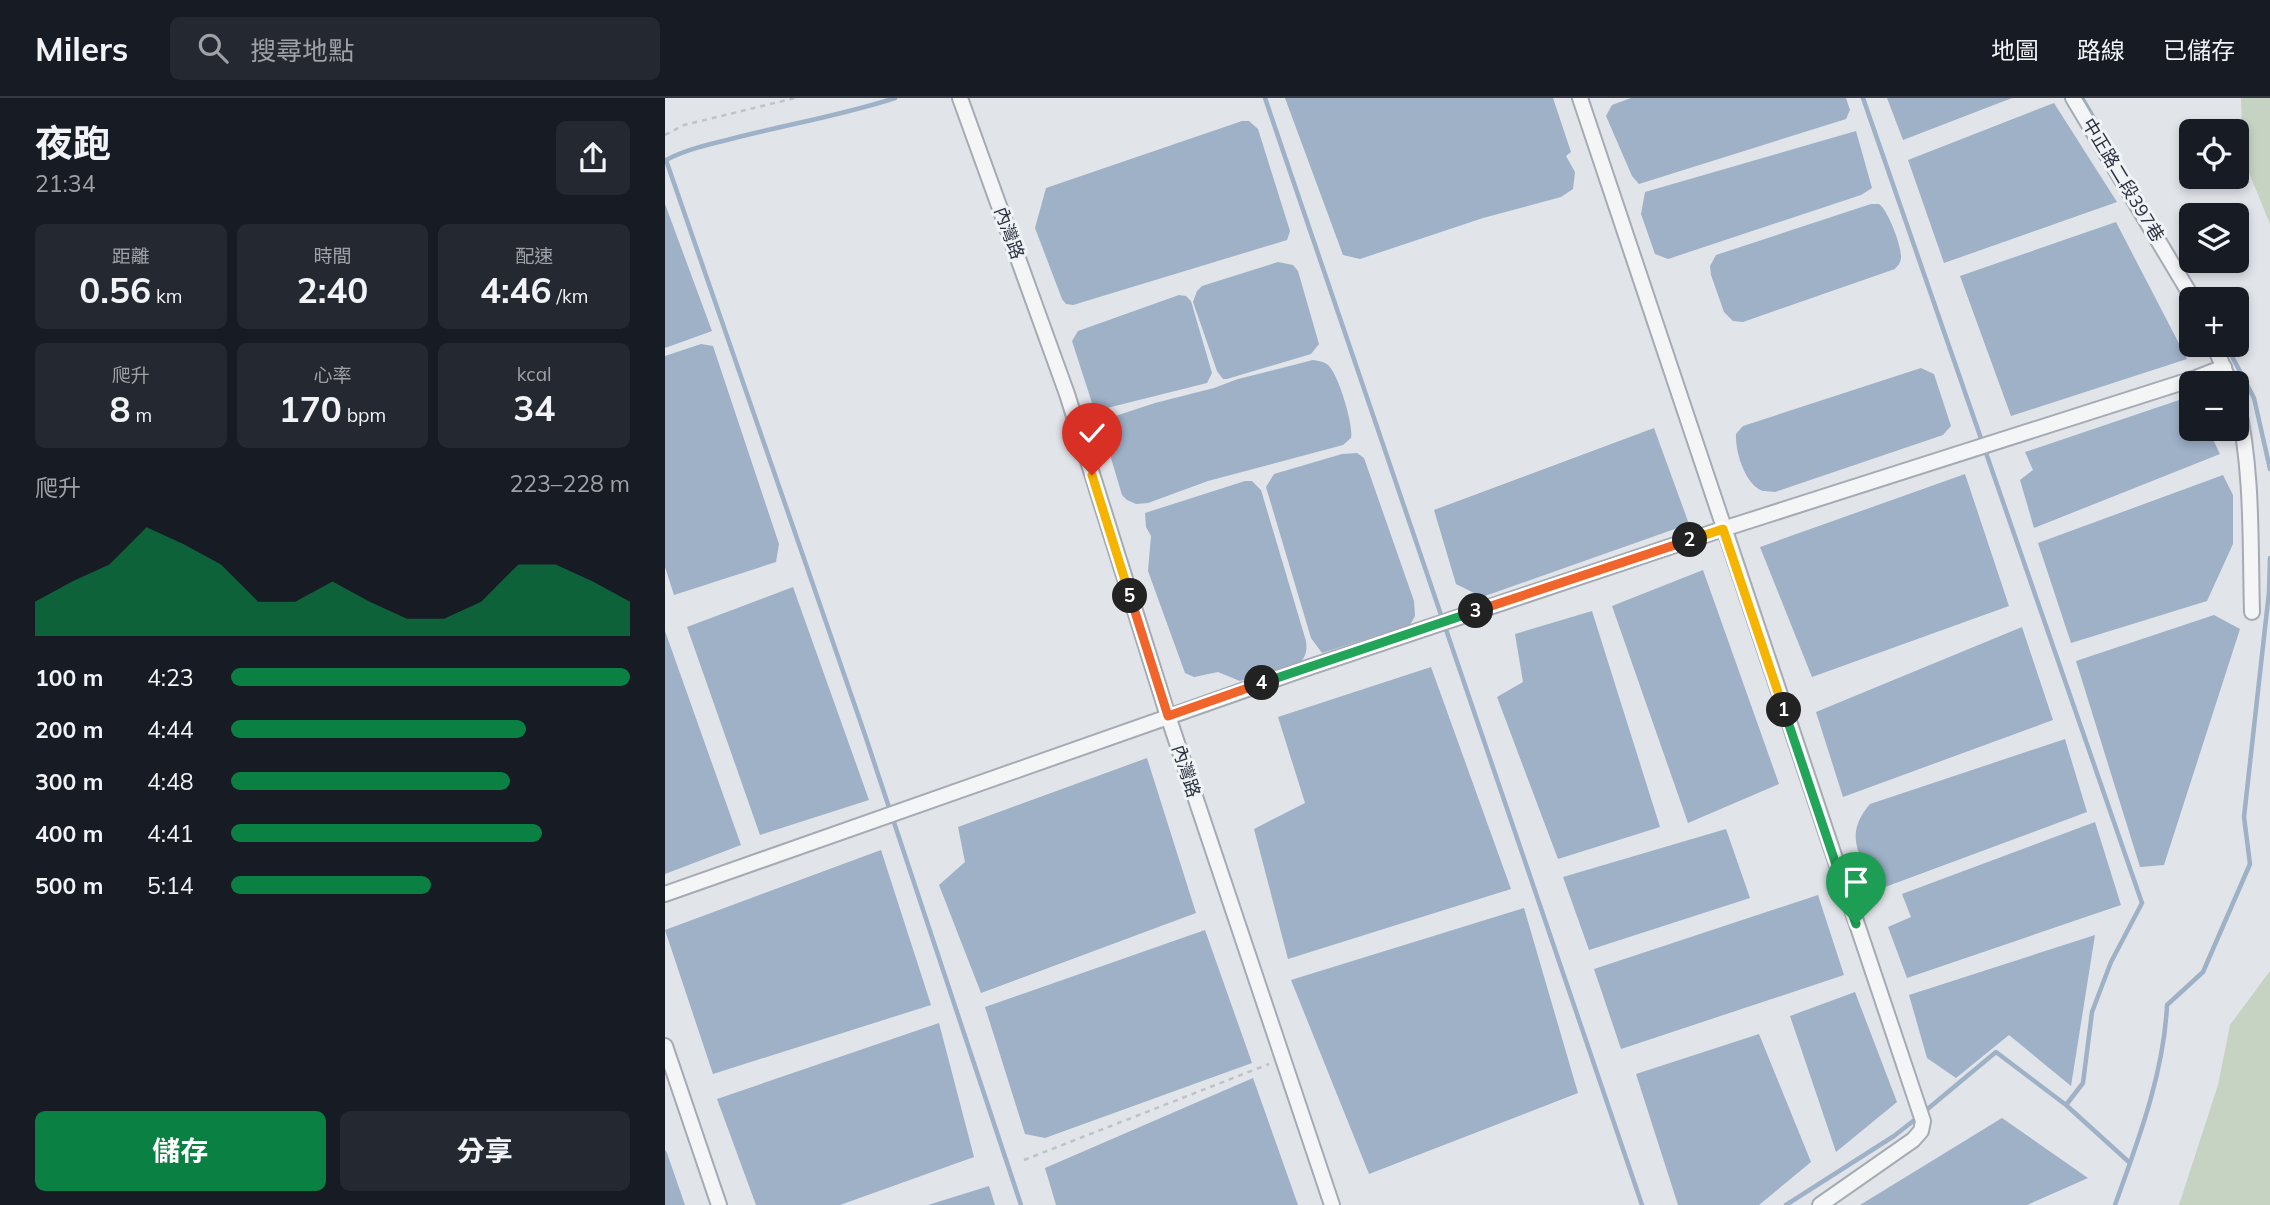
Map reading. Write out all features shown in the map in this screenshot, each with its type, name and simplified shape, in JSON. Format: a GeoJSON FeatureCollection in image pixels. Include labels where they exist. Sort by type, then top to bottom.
{"type":"FeatureCollection","features":[{"type":"Feature","properties":{"kind":"street","name":"內灣路"},"geometry":{"type":"LineString","coordinates":[[960,98],[1067,394],[1168,716],[1332,1205]]}},
{"type":"Feature","properties":{"kind":"street"},"geometry":{"type":"LineString","coordinates":[[1580,98],[1923,1121],[1921,1131],[1913,1139],[1820,1205]]}},
{"type":"Feature","properties":{"kind":"street","name":"中正路二段397巷"},"geometry":{"type":"LineString","coordinates":[[2073,98],[2186,287]]}},
{"type":"Feature","properties":{"kind":"street"},"geometry":{"type":"LineString","coordinates":[[2219,357],[2226,371]]}},
{"type":"Feature","properties":{"kind":"street"},"geometry":{"type":"LineString","coordinates":[[665,894],[1168,716],[1723,529],[2224,367]]}},
{"type":"Feature","properties":{"kind":"street"},"geometry":{"type":"LineString","coordinates":[[2245,441],[2249,480],[2252,612]]}},
{"type":"Feature","properties":{"kind":"street"},"geometry":{"type":"LineString","coordinates":[[665,1046],[719,1205]]}},
{"type":"Feature","properties":{"kind":"path"},"geometry":{"type":"LineString","coordinates":[[665,135],[684,125],[795,98]]}},
{"type":"Feature","properties":{"kind":"path"},"geometry":{"type":"LineString","coordinates":[[1024,1160],[1258,1067],[1282,1060]]}},
{"type":"Feature","properties":{"kind":"green space"},"geometry":{"type":"Polygon","coordinates":[[[2241,98],[2270,98],[2270,224],[2249,173],[2249,119],[2242,119],[2241,98]]]}},
{"type":"Feature","properties":{"kind":"green space"},"geometry":{"type":"Polygon","coordinates":[[[2270,971],[2270,1205],[2179,1205],[2218,1085],[2230,1025],[2270,971]]]}},
{"type":"Feature","properties":{"kind":"water"},"geometry":{"type":"Polygon","coordinates":[[[1285,98],[1553,98],[1571,152],[1566,156],[1575,172],[1573,189],[1561,197],[1483,218],[1360,259],[1343,255],[1285,98]]]}},
{"type":"Feature","properties":{"kind":"water"},"geometry":{"type":"Polygon","coordinates":[[[1631,98],[1846,98],[1850,110],[1846,119],[1639,184],[1632,176],[1606,116],[1612,105],[1631,98]]]}},
{"type":"Feature","properties":{"kind":"water"},"geometry":{"type":"Polygon","coordinates":[[[1887,98],[2012,98],[1903,140],[1887,98]]]}},
{"type":"Feature","properties":{"kind":"water"},"geometry":{"type":"Polygon","coordinates":[[[2054,103],[2117,202],[1944,263],[1908,160],[2054,103]]]}},
{"type":"Feature","properties":{"kind":"water"},"geometry":{"type":"Polygon","coordinates":[[[1242,121],[1249,121],[1258,129],[1290,231],[1287,240],[1073,305],[1066,304],[1035,228],[1046,188],[1242,121]]]}},
{"type":"Feature","properties":{"kind":"water"},"geometry":{"type":"Polygon","coordinates":[[[1856,131],[1872,188],[1861,195],[1668,259],[1655,254],[1641,214],[1645,192],[1856,131]]]}},
{"type":"Feature","properties":{"kind":"water"},"geometry":{"type":"Polygon","coordinates":[[[665,204],[712,331],[665,348],[665,204]]]}},
{"type":"Feature","properties":{"kind":"water"},"geometry":{"type":"Polygon","coordinates":[[[1871,204],[1879,204],[1883,208],[1894,229],[1901,258],[1895,269],[1743,322],[1733,321],[1724,312],[1711,275],[1710,266],[1716,255],[1871,204]]]}},
{"type":"Feature","properties":{"kind":"water"},"geometry":{"type":"Polygon","coordinates":[[[2116,222],[2179,344],[2179,357],[2187,359],[2011,416],[1960,276],[2116,222]]]}},
{"type":"Feature","properties":{"kind":"water"},"geometry":{"type":"Polygon","coordinates":[[[1278,262],[1293,265],[1298,271],[1319,344],[1311,354],[1223,379],[1217,371],[1193,302],[1197,291],[1202,286],[1278,262]]]}},
{"type":"Feature","properties":{"kind":"water"},"geometry":{"type":"Polygon","coordinates":[[[1179,295],[1186,296],[1191,301],[1212,373],[1207,383],[1103,409],[1093,406],[1072,341],[1078,331],[1179,295]]]}},
{"type":"Feature","properties":{"kind":"water"},"geometry":{"type":"Polygon","coordinates":[[[701,344],[713,346],[779,544],[776,562],[674,595],[665,567],[665,356],[701,344]]]}},
{"type":"Feature","properties":{"kind":"water"},"geometry":{"type":"Polygon","coordinates":[[[1313,360],[1328,365],[1340,388],[1351,432],[1351,438],[1343,445],[1208,481],[1148,503],[1136,504],[1122,495],[1100,421],[1238,379],[1313,360]]]}},
{"type":"Feature","properties":{"kind":"water"},"geometry":{"type":"Polygon","coordinates":[[[1921,368],[1934,374],[1951,426],[1943,435],[1775,492],[1757,488],[1746,475],[1736,441],[1736,434],[1743,426],[1921,368]]]}},
{"type":"Feature","properties":{"kind":"water"},"geometry":{"type":"Polygon","coordinates":[[[2179,400],[2179,441],[2214,441],[2220,454],[2034,528],[2020,480],[2033,470],[2025,452],[2179,400]]]}},
{"type":"Feature","properties":{"kind":"water"},"geometry":{"type":"Polygon","coordinates":[[[1654,428],[1689,524],[1482,597],[1456,584],[1434,510],[1654,428]]]}},
{"type":"Feature","properties":{"kind":"water"},"geometry":{"type":"Polygon","coordinates":[[[1357,453],[1364,458],[1414,601],[1415,616],[1410,625],[1322,653],[1311,638],[1266,487],[1274,474],[1342,454],[1357,453]]]}},
{"type":"Feature","properties":{"kind":"water"},"geometry":{"type":"Polygon","coordinates":[[[1965,474],[2009,606],[1812,677],[1760,547],[1965,474]]]}},
{"type":"Feature","properties":{"kind":"water"},"geometry":{"type":"Polygon","coordinates":[[[2223,475],[2233,495],[2233,544],[2207,601],[2071,643],[2038,543],[2223,475]]]}},
{"type":"Feature","properties":{"kind":"water"},"geometry":{"type":"Polygon","coordinates":[[[1252,481],[1261,490],[1306,641],[1306,652],[1296,664],[1240,681],[1218,672],[1194,677],[1185,673],[1148,571],[1151,536],[1146,527],[1145,513],[1252,481]]]}},
{"type":"Feature","properties":{"kind":"water"},"geometry":{"type":"Polygon","coordinates":[[[1703,570],[1779,784],[1688,823],[1612,606],[1703,570]]]}},
{"type":"Feature","properties":{"kind":"water"},"geometry":{"type":"Polygon","coordinates":[[[793,587],[869,800],[760,835],[687,627],[793,587]]]}},
{"type":"Feature","properties":{"kind":"water"},"geometry":{"type":"Polygon","coordinates":[[[1592,611],[1660,827],[1558,859],[1497,697],[1523,682],[1515,634],[1592,611]]]}},
{"type":"Feature","properties":{"kind":"water"},"geometry":{"type":"Polygon","coordinates":[[[2214,615],[2240,629],[2164,865],[2140,867],[2076,661],[2214,615]]]}},
{"type":"Feature","properties":{"kind":"water"},"geometry":{"type":"Polygon","coordinates":[[[2022,627],[2053,720],[1843,797],[1816,712],[2022,627]]]}},
{"type":"Feature","properties":{"kind":"water"},"geometry":{"type":"Polygon","coordinates":[[[665,631],[741,845],[665,874],[665,631]]]}},
{"type":"Feature","properties":{"kind":"water"},"geometry":{"type":"Polygon","coordinates":[[[1431,667],[1511,889],[1288,959],[1254,829],[1305,803],[1278,717],[1431,667]]]}},
{"type":"Feature","properties":{"kind":"water"},"geometry":{"type":"Polygon","coordinates":[[[2065,739],[2087,812],[1877,890],[1860,857],[1856,837],[1857,827],[1870,804],[2065,739]]]}},
{"type":"Feature","properties":{"kind":"water"},"geometry":{"type":"Polygon","coordinates":[[[1147,758],[1196,913],[981,993],[939,885],[965,862],[958,827],[1147,758]]]}},
{"type":"Feature","properties":{"kind":"water"},"geometry":{"type":"Polygon","coordinates":[[[2095,822],[2121,905],[1907,978],[1888,927],[1911,917],[1902,894],[2095,822]]]}},
{"type":"Feature","properties":{"kind":"water"},"geometry":{"type":"Polygon","coordinates":[[[1726,829],[1750,898],[1589,950],[1563,877],[1726,829]]]}},
{"type":"Feature","properties":{"kind":"water"},"geometry":{"type":"Polygon","coordinates":[[[881,850],[931,1005],[713,1074],[665,930],[881,850]]]}},
{"type":"Feature","properties":{"kind":"water"},"geometry":{"type":"Polygon","coordinates":[[[1818,895],[1844,975],[1621,1049],[1594,969],[1818,895]]]}},
{"type":"Feature","properties":{"kind":"water"},"geometry":{"type":"Polygon","coordinates":[[[1524,908],[1578,1093],[1369,1174],[1291,980],[1524,908]]]}},
{"type":"Feature","properties":{"kind":"water"},"geometry":{"type":"Polygon","coordinates":[[[1205,930],[1252,1063],[1045,1138],[1025,1134],[985,1007],[1205,930]]]}},
{"type":"Feature","properties":{"kind":"water"},"geometry":{"type":"Polygon","coordinates":[[[2095,935],[2071,1086],[2009,1035],[1956,1078],[1927,1058],[1909,995],[2095,935]]]}},
{"type":"Feature","properties":{"kind":"water"},"geometry":{"type":"Polygon","coordinates":[[[1855,992],[1897,1102],[1836,1152],[1790,1016],[1855,992]]]}},
{"type":"Feature","properties":{"kind":"water"},"geometry":{"type":"Polygon","coordinates":[[[939,1023],[974,1157],[840,1205],[756,1205],[717,1099],[939,1023]]]}},
{"type":"Feature","properties":{"kind":"water"},"geometry":{"type":"Polygon","coordinates":[[[1759,1034],[1811,1162],[1759,1205],[1678,1205],[1636,1074],[1759,1034]]]}},
{"type":"Feature","properties":{"kind":"water"},"geometry":{"type":"Polygon","coordinates":[[[1253,1078],[1298,1205],[1056,1205],[1045,1168],[1253,1078]]]}},
{"type":"Feature","properties":{"kind":"water"},"geometry":{"type":"Polygon","coordinates":[[[2002,1118],[2088,1178],[2027,1205],[1860,1205],[2002,1118]]]}},
{"type":"Feature","properties":{"kind":"water"},"geometry":{"type":"Polygon","coordinates":[[[665,1150],[667,1153],[685,1205],[665,1205],[665,1150]]]}},
{"type":"Feature","properties":{"kind":"water"},"geometry":{"type":"Polygon","coordinates":[[[989,1186],[995,1205],[928,1205],[989,1186]]]}},
{"type":"Feature","properties":{"kind":"waterway"},"geometry":{"type":"LineString","coordinates":[[666,160],[703,146],[895,98]]}},
{"type":"Feature","properties":{"kind":"waterway"},"geometry":{"type":"LineString","coordinates":[[1265,98],[1642,1205]]}},
{"type":"Feature","properties":{"kind":"waterway"},"geometry":{"type":"LineString","coordinates":[[1863,98],[2142,903],[2111,962],[2092,1012],[2083,1083],[2066,1105]]}},
{"type":"Feature","properties":{"kind":"waterway"},"geometry":{"type":"LineString","coordinates":[[2082,98],[2151,215]]}},
{"type":"Feature","properties":{"kind":"waterway"},"geometry":{"type":"LineString","coordinates":[[666,160],[864,732],[1021,1205]]}},
{"type":"Feature","properties":{"kind":"waterway"},"geometry":{"type":"LineString","coordinates":[[2232,357],[2254,398],[2270,469]]}},
{"type":"Feature","properties":{"kind":"waterway"},"geometry":{"type":"LineString","coordinates":[[2115,1205],[2141,1132],[2155,1081],[2167,1005],[2203,972],[2250,864],[2244,817],[2269,592],[2270,558]]}},
{"type":"Feature","properties":{"kind":"waterway"},"geometry":{"type":"LineString","coordinates":[[1924,1112],[1996,1052],[2066,1105],[2130,1163]]}},
{"type":"Feature","properties":{"kind":"waterway"},"geometry":{"type":"LineString","coordinates":[[1786,1205],[1894,1136],[1917,1118]]}},
{"type":"Feature","properties":{"kind":"route"},"geometry":{"type":"LineString","coordinates":[[1092,475],[1168,716],[1723,529],[1856,924]]}}]}
